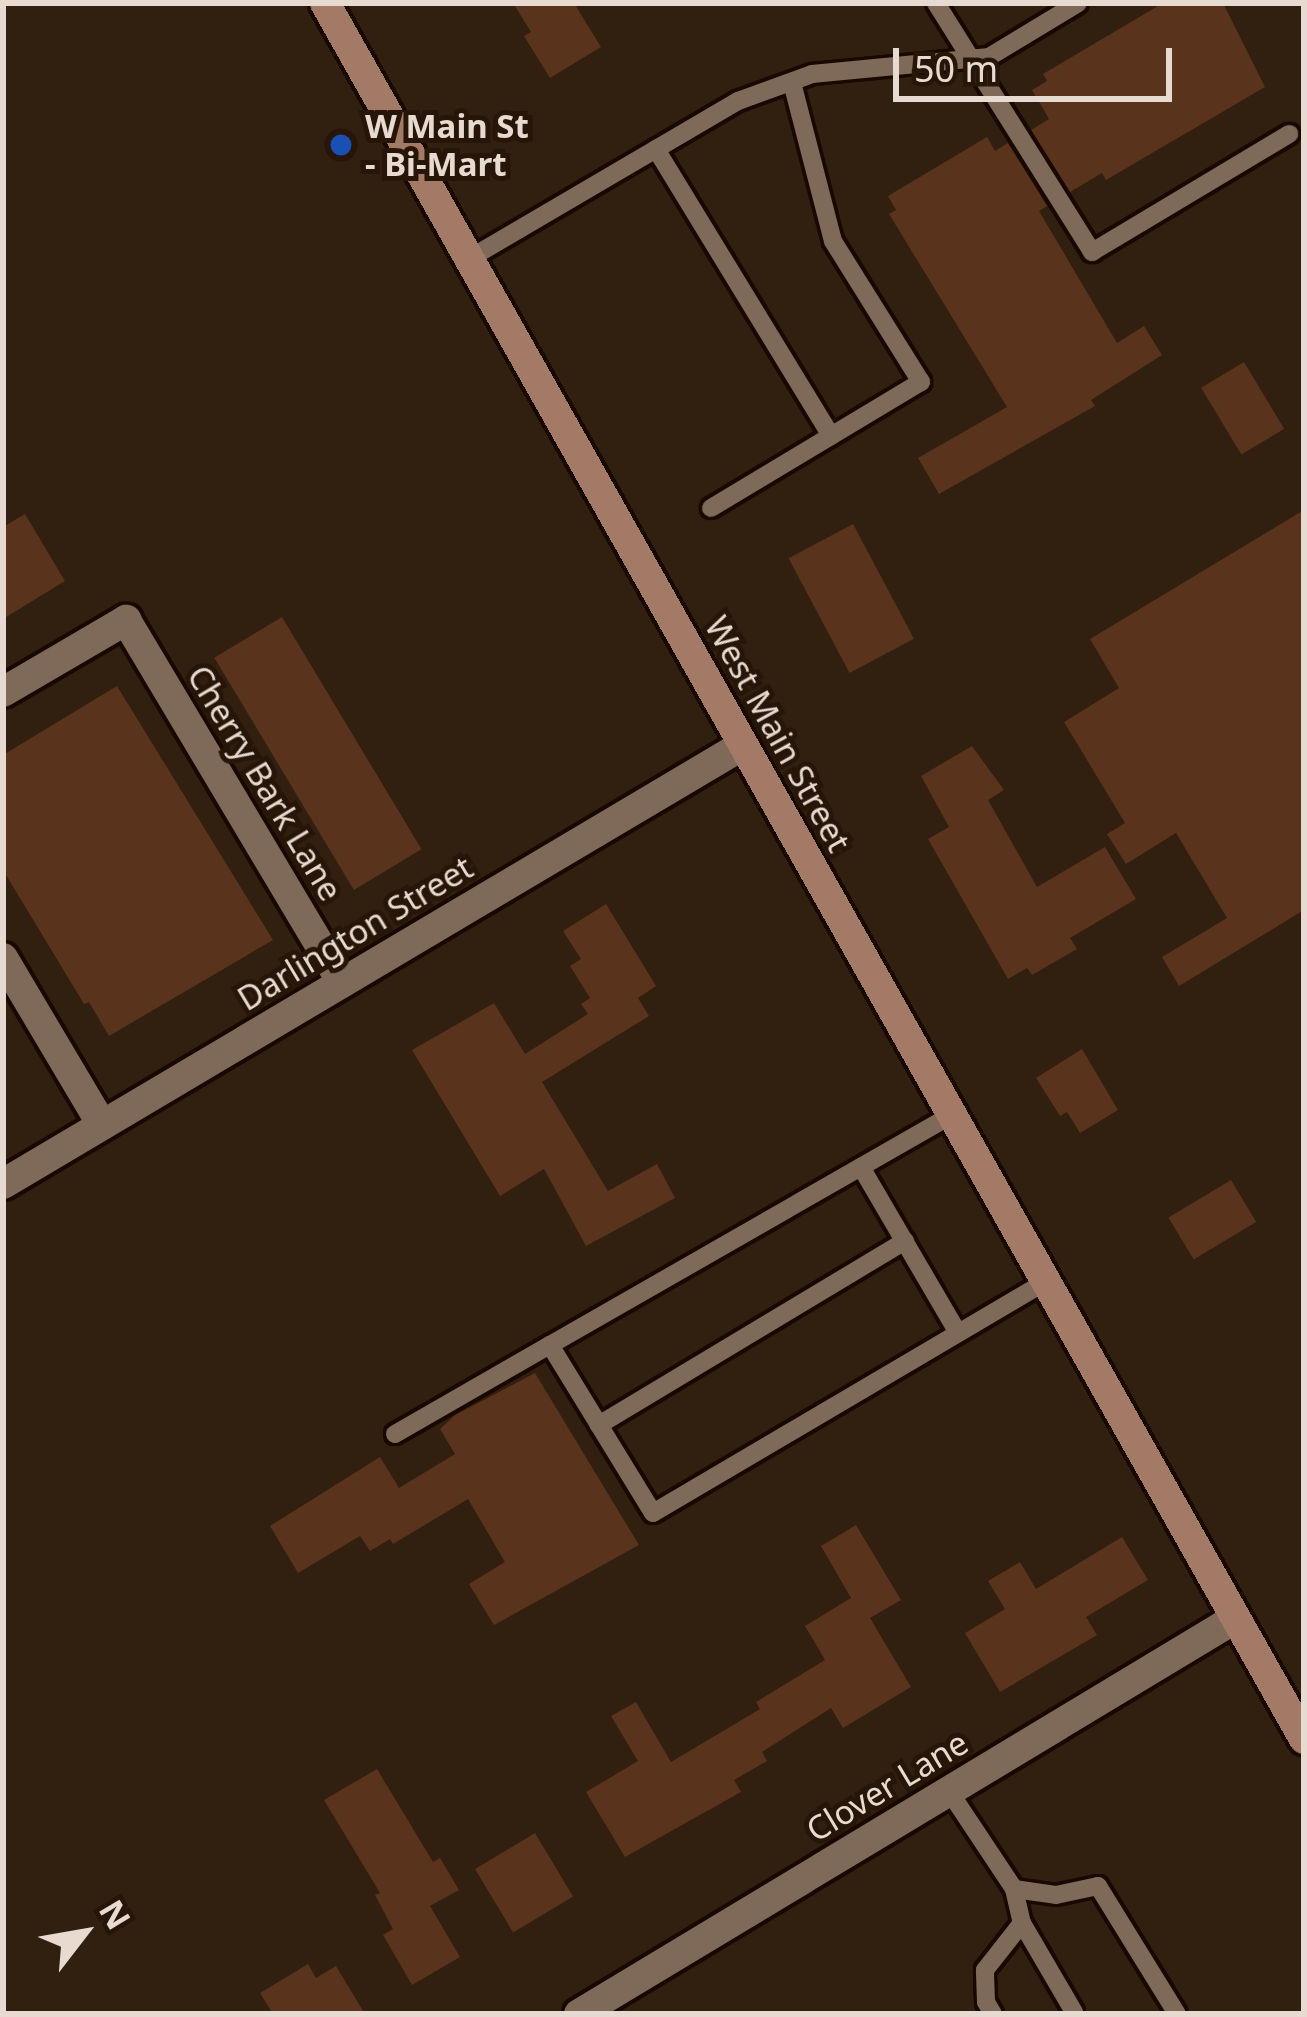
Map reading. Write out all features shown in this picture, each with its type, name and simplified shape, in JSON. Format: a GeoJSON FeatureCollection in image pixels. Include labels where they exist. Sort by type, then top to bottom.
{"type":"FeatureCollection","features":[{"type":"Feature","properties":{"kind":"main road","name":"West Main Street"},"geometry":{"type":"LineString","coordinates":[[325,3],[1233,1620]]}},
{"type":"Feature","properties":{"kind":"main road"},"geometry":{"type":"LineString","coordinates":[[1233,1620],[1304,1739]]}},
{"type":"Feature","properties":{"kind":"street","name":"Cherry Bark Lane"},"geometry":{"type":"LineString","coordinates":[[3,692],[126,620],[342,982]]}},
{"type":"Feature","properties":{"kind":"street","name":"Darlington Street"},"geometry":{"type":"LineString","coordinates":[[3,1184],[743,745]]}},
{"type":"Feature","properties":{"kind":"street"},"geometry":{"type":"LineString","coordinates":[[3,958],[102,1125]]}},
{"type":"Feature","properties":{"kind":"street","name":"Clover Lane"},"geometry":{"type":"LineString","coordinates":[[579,2014],[1233,1620]]}},
{"type":"Feature","properties":{"kind":"lane"},"geometry":{"type":"LineString","coordinates":[[936,3],[1091,252],[1289,134]]}},
{"type":"Feature","properties":{"kind":"lane"},"geometry":{"type":"LineString","coordinates":[[467,260],[738,101],[812,74],[989,57],[1078,3]]}},
{"type":"Feature","properties":{"kind":"lane"},"geometry":{"type":"LineString","coordinates":[[711,508],[921,382],[833,241],[792,82]]}},
{"type":"Feature","properties":{"kind":"lane"},"geometry":{"type":"LineString","coordinates":[[656,149],[831,436]]}},
{"type":"Feature","properties":{"kind":"lane"},"geometry":{"type":"LineString","coordinates":[[395,1434],[950,1116]]}},
{"type":"Feature","properties":{"kind":"lane"},"geometry":{"type":"LineString","coordinates":[[862,1167],[958,1333]]}},
{"type":"Feature","properties":{"kind":"lane"},"geometry":{"type":"LineString","coordinates":[[599,1425],[904,1241]]}},
{"type":"Feature","properties":{"kind":"lane"},"geometry":{"type":"LineString","coordinates":[[550,1345],[653,1513],[1044,1283]]}},
{"type":"Feature","properties":{"kind":"lane"},"geometry":{"type":"LineString","coordinates":[[949,1791],[1014,1889],[1022,1924],[1074,2012]]}},
{"type":"Feature","properties":{"kind":"lane"},"geometry":{"type":"LineString","coordinates":[[1014,1889],[1057,1895],[1097,1886],[1177,2014]]}},
{"type":"Feature","properties":{"kind":"lane"},"geometry":{"type":"LineString","coordinates":[[993,2014],[986,2002],[985,1970],[1022,1924]]}},
{"type":"Feature","properties":{"kind":"building"},"geometry":{"type":"Polygon","coordinates":[[[513,3],[574,3],[601,47],[550,78],[524,36],[531,32],[513,3]]]}},
{"type":"Feature","properties":{"kind":"building"},"geometry":{"type":"Polygon","coordinates":[[[1163,3],[1223,3],[1265,87],[1106,180],[1102,173],[1070,192],[1031,130],[1049,119],[1032,90],[1047,81],[1043,74],[1163,3]]]}},
{"type":"Feature","properties":{"kind":"building"},"geometry":{"type":"Polygon","coordinates":[[[987,137],[995,151],[1008,143],[1047,206],[1039,211],[1117,343],[1144,326],[1162,355],[1091,400],[1095,406],[939,494],[918,458],[1007,407],[889,214],[896,210],[888,196],[987,137]]]}},
{"type":"Feature","properties":{"kind":"building"},"geometry":{"type":"Polygon","coordinates":[[[1244,362],[1284,429],[1241,455],[1201,388],[1244,362]]]}},
{"type":"Feature","properties":{"kind":"building"},"geometry":{"type":"Polygon","coordinates":[[[1304,510],[1304,910],[1179,986],[1162,957],[1227,918],[1176,833],[1126,864],[1107,834],[1125,823],[1064,722],[1119,688],[1090,639],[1304,510]]]}},
{"type":"Feature","properties":{"kind":"building"},"geometry":{"type":"Polygon","coordinates":[[[25,514],[65,581],[3,619],[3,527],[25,514]]]}},
{"type":"Feature","properties":{"kind":"building"},"geometry":{"type":"Polygon","coordinates":[[[853,524],[914,639],[850,673],[789,558],[853,524]]]}},
{"type":"Feature","properties":{"kind":"building"},"geometry":{"type":"Polygon","coordinates":[[[282,617],[422,849],[354,890],[214,658],[282,617]]]}},
{"type":"Feature","properties":{"kind":"building"},"geometry":{"type":"Polygon","coordinates":[[[117,686],[273,940],[109,1036],[89,1002],[84,1004],[3,870],[3,755],[117,686]]]}},
{"type":"Feature","properties":{"kind":"building"},"geometry":{"type":"Polygon","coordinates":[[[972,746],[1004,790],[988,800],[1037,887],[1105,847],[1136,899],[1070,938],[1077,949],[1032,975],[1027,968],[1008,979],[928,839],[949,827],[921,776],[972,746]]]}},
{"type":"Feature","properties":{"kind":"building"},"geometry":{"type":"Polygon","coordinates":[[[606,904],[656,986],[638,998],[649,1016],[542,1082],[608,1191],[657,1164],[675,1198],[586,1246],[544,1169],[500,1196],[412,1050],[494,1003],[525,1054],[588,1014],[581,1004],[590,998],[570,966],[581,959],[563,931],[606,904]]]}},
{"type":"Feature","properties":{"kind":"building"},"geometry":{"type":"Polygon","coordinates":[[[1082,1049],[1118,1110],[1080,1133],[1067,1112],[1060,1116],[1036,1078],[1082,1049]]]}},
{"type":"Feature","properties":{"kind":"building"},"geometry":{"type":"Polygon","coordinates":[[[1231,1180],[1256,1222],[1194,1260],[1168,1218],[1231,1180]]]}},
{"type":"Feature","properties":{"kind":"building"},"geometry":{"type":"Polygon","coordinates":[[[535,1373],[639,1545],[494,1625],[469,1584],[505,1562],[468,1499],[393,1544],[390,1539],[370,1551],[360,1536],[298,1573],[270,1526],[380,1457],[399,1488],[455,1454],[440,1429],[455,1415],[535,1373]]]}},
{"type":"Feature","properties":{"kind":"building"},"geometry":{"type":"Polygon","coordinates":[[[856,1525],[901,1600],[870,1618],[911,1687],[843,1728],[831,1708],[762,1752],[767,1761],[734,1780],[741,1792],[625,1857],[586,1792],[638,1761],[611,1716],[636,1702],[671,1762],[760,1709],[756,1702],[825,1660],[805,1626],[851,1598],[821,1546],[856,1525]]]}},
{"type":"Feature","properties":{"kind":"building"},"geometry":{"type":"Polygon","coordinates":[[[1122,1537],[1148,1580],[1086,1617],[1097,1635],[1000,1692],[965,1633],[1005,1609],[988,1581],[1020,1562],[1036,1589],[1122,1537]]]}},
{"type":"Feature","properties":{"kind":"building"},"geometry":{"type":"Polygon","coordinates":[[[377,1769],[433,1862],[440,1858],[459,1890],[430,1906],[460,1957],[412,1985],[383,1935],[393,1929],[375,1895],[380,1893],[324,1800],[377,1769]]]}},
{"type":"Feature","properties":{"kind":"building"},"geometry":{"type":"Polygon","coordinates":[[[535,1833],[573,1896],[513,1932],[475,1869],[535,1833]]]}},
{"type":"Feature","properties":{"kind":"building"},"geometry":{"type":"Polygon","coordinates":[[[308,1964],[316,1978],[336,1966],[365,2014],[273,2014],[260,1993],[308,1964]]]}},
{"type":"Feature","properties":{"kind":"place","name":"W Main St - Bi-Mart"},"geometry":{"type":"Point","coordinates":[341,145]}}]}
